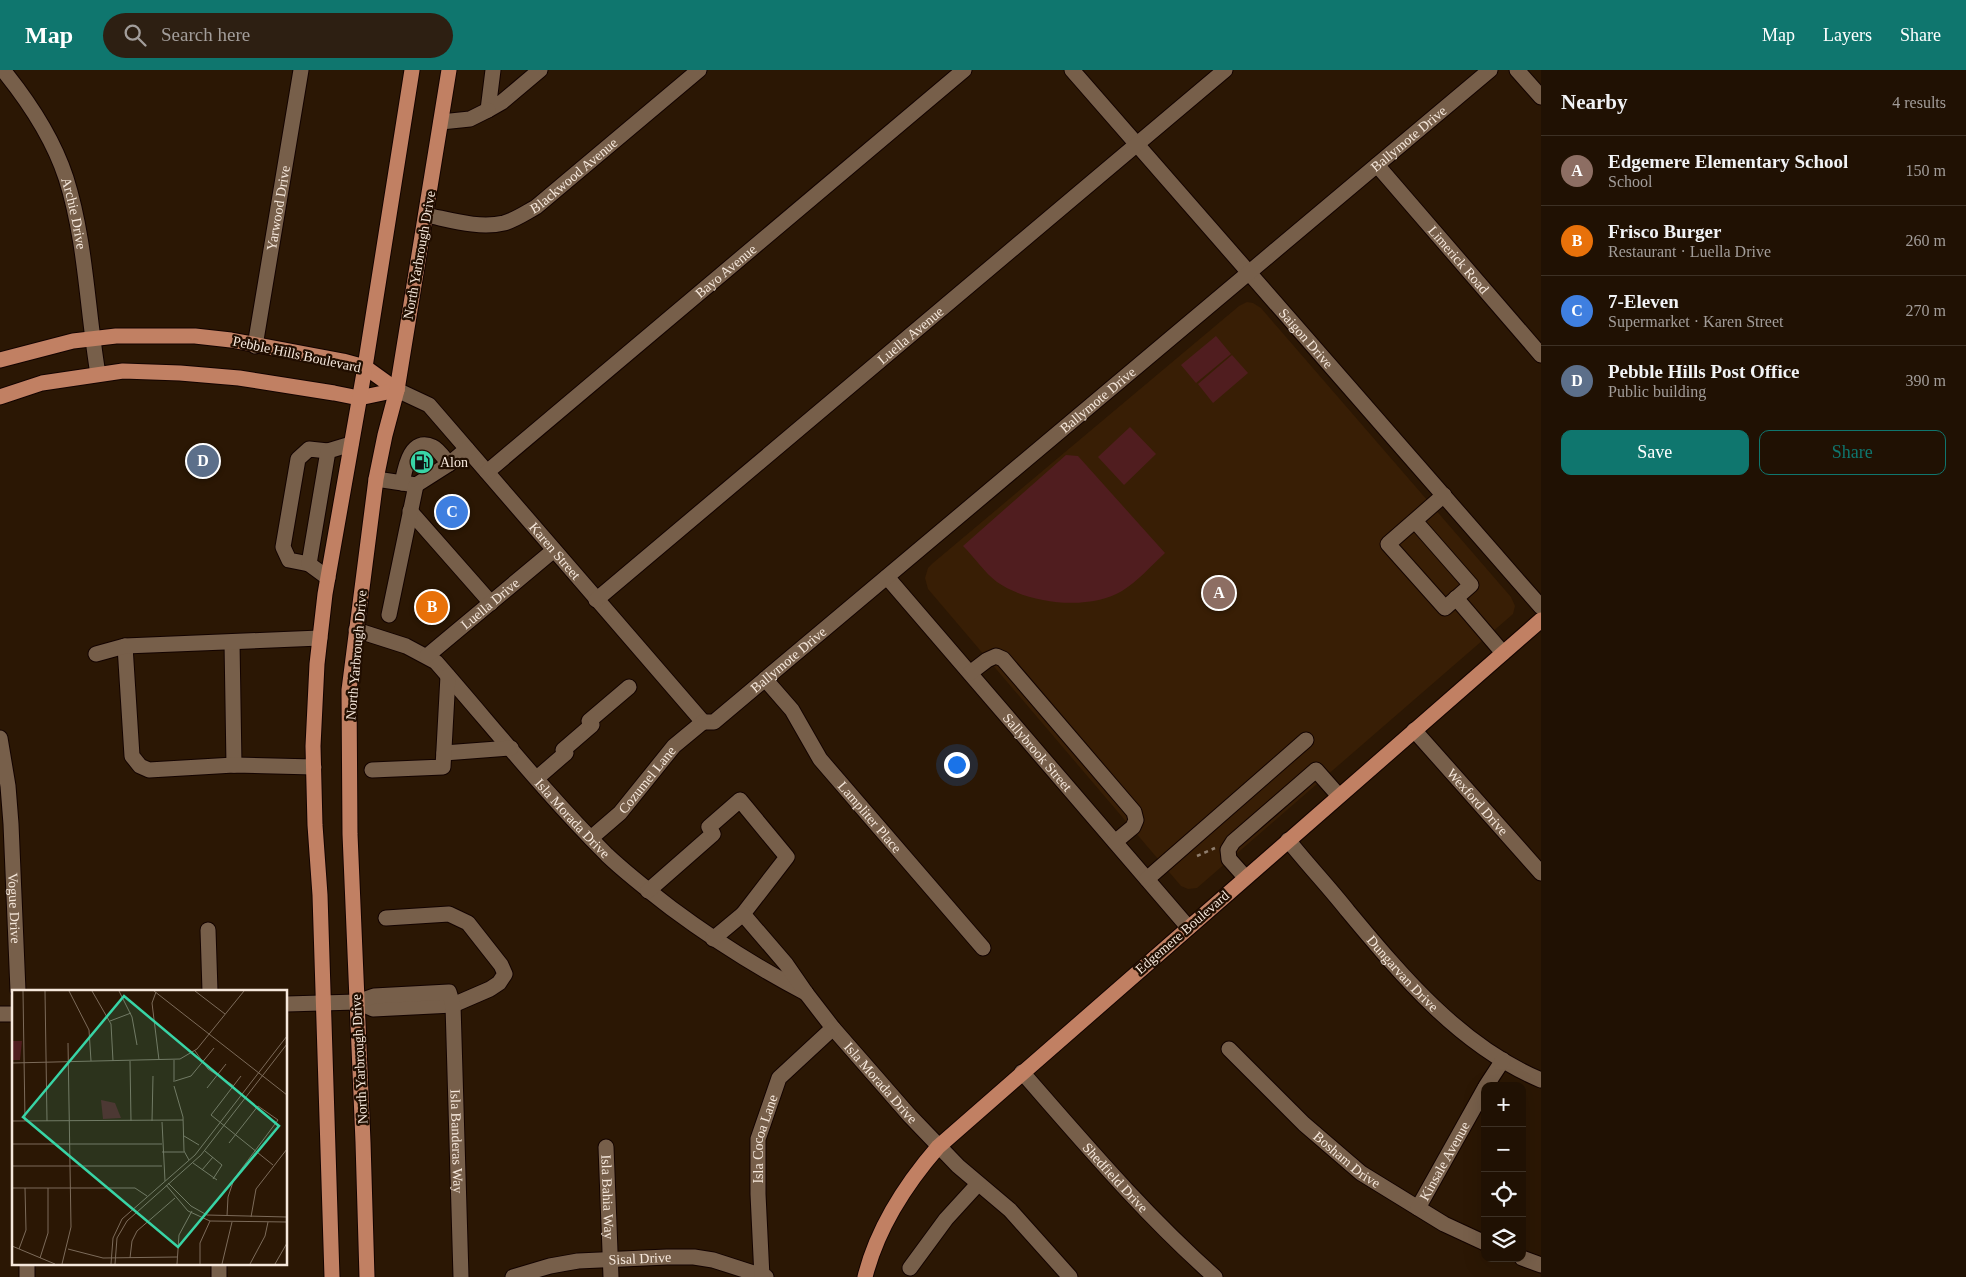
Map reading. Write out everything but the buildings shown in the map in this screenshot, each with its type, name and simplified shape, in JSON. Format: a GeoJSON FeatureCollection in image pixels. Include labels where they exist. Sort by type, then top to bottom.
{"type":"FeatureCollection","features":[{"type":"Feature","properties":{"kind":"main road"},"geometry":{"type":"LineString","coordinates":[[332,1277],[314,721],[320,638],[328,578],[365,367],[412,70]]}},
{"type":"Feature","properties":{"kind":"main road","name":"North Yarbrough Drive"},"geometry":{"type":"LineString","coordinates":[[366,1277],[350,834],[349,690],[376,479],[397,390],[449,70]]}},
{"type":"Feature","properties":{"kind":"main road","name":"Pebble Hills Boulevard"},"geometry":{"type":"LineString","coordinates":[[0,360],[73,341],[116,336],[195,336],[231,340],[343,361],[365,367],[397,390]]}},
{"type":"Feature","properties":{"kind":"main road"},"geometry":{"type":"LineString","coordinates":[[0,397],[42,383],[98,374],[144,371],[238,378],[359,398],[397,390]]}},
{"type":"Feature","properties":{"kind":"main road","name":"Edgemere Boulevard"},"geometry":{"type":"LineString","coordinates":[[865,1277],[869,1262],[896,1205],[938,1147],[1541,620]]}},
{"type":"Feature","properties":{"kind":"street","name":"Archie Drive"},"geometry":{"type":"LineString","coordinates":[[3,70],[36,116],[53,146],[66,178],[81,246],[98,374]]}},
{"type":"Feature","properties":{"kind":"street","name":"Yarwood Drive"},"geometry":{"type":"LineString","coordinates":[[255,346],[301,70]]}},
{"type":"Feature","properties":{"kind":"street"},"geometry":{"type":"LineString","coordinates":[[488,110],[493,70]]}},
{"type":"Feature","properties":{"kind":"street"},"geometry":{"type":"LineString","coordinates":[[441,122],[470,119],[488,110],[502,102],[540,70]]}},
{"type":"Feature","properties":{"kind":"street","name":"Blackwood Avenue"},"geometry":{"type":"LineString","coordinates":[[426,215],[466,223],[491,225],[515,219],[536,208],[699,70]]}},
{"type":"Feature","properties":{"kind":"street","name":"Bayo Avenue"},"geometry":{"type":"LineString","coordinates":[[487,472],[964,70]]}},
{"type":"Feature","properties":{"kind":"street","name":"Saigon Drive"},"geometry":{"type":"LineString","coordinates":[[1072,70],[1541,607]]}},
{"type":"Feature","properties":{"kind":"street","name":"Luella Avenue"},"geometry":{"type":"LineString","coordinates":[[596,600],[1226,70]]}},
{"type":"Feature","properties":{"kind":"street","name":"Ballymote Drive"},"geometry":{"type":"LineString","coordinates":[[703,722],[714,722],[1490,70]]}},
{"type":"Feature","properties":{"kind":"street"},"geometry":{"type":"LineString","coordinates":[[1517,70],[1541,97]]}},
{"type":"Feature","properties":{"kind":"street","name":"Limerick Road"},"geometry":{"type":"LineString","coordinates":[[1377,165],[1541,355]]}},
{"type":"Feature","properties":{"kind":"street","name":"Karen Street"},"geometry":{"type":"LineString","coordinates":[[397,390],[429,405],[703,722]]}},
{"type":"Feature","properties":{"kind":"street"},"geometry":{"type":"LineString","coordinates":[[328,578],[309,564],[289,560],[283,548],[298,459],[309,449],[328,451],[351,444]]}},
{"type":"Feature","properties":{"kind":"street"},"geometry":{"type":"LineString","coordinates":[[389,615],[410,511],[408,459],[414,449],[424,446],[433,447],[449,464]]}},
{"type":"Feature","properties":{"kind":"street"},"geometry":{"type":"LineString","coordinates":[[376,479],[409,484],[449,464],[467,449]]}},
{"type":"Feature","properties":{"kind":"street"},"geometry":{"type":"LineString","coordinates":[[309,564],[328,451]]}},
{"type":"Feature","properties":{"kind":"street"},"geometry":{"type":"LineString","coordinates":[[1415,521],[1471,585],[1445,608],[1388,544],[1444,495]]}},
{"type":"Feature","properties":{"kind":"street"},"geometry":{"type":"LineString","coordinates":[[410,511],[491,603]]}},
{"type":"Feature","properties":{"kind":"street","name":"Luella Drive"},"geometry":{"type":"LineString","coordinates":[[427,656],[554,550]]}},
{"type":"Feature","properties":{"kind":"street","name":"Sallybrook Street"},"geometry":{"type":"LineString","coordinates":[[887,577],[1188,927]]}},
{"type":"Feature","properties":{"kind":"street"},"geometry":{"type":"LineString","coordinates":[[1456,598],[1503,653]]}},
{"type":"Feature","properties":{"kind":"street","name":"Isla Morada Drive"},"geometry":{"type":"LineString","coordinates":[[356,630],[406,646],[436,662],[608,856],[648,890],[713,939],[762,970],[806,993]]}},
{"type":"Feature","properties":{"kind":"street"},"geometry":{"type":"LineString","coordinates":[[96,654],[125,646],[320,638]]}},
{"type":"Feature","properties":{"kind":"street"},"geometry":{"type":"LineString","coordinates":[[232,642],[234,765]]}},
{"type":"Feature","properties":{"kind":"street"},"geometry":{"type":"LineString","coordinates":[[125,646],[132,756],[140,766],[149,770],[234,765],[314,767]]}},
{"type":"Feature","properties":{"kind":"street"},"geometry":{"type":"LineString","coordinates":[[970,673],[987,660],[996,656],[1003,659],[1134,812],[1136,820],[1133,827],[1115,842]]}},
{"type":"Feature","properties":{"kind":"street"},"geometry":{"type":"LineString","coordinates":[[372,770],[443,767],[448,676]]}},
{"type":"Feature","properties":{"kind":"street","name":"Lampliter Place"},"geometry":{"type":"LineString","coordinates":[[765,679],[792,710],[820,758],[983,948]]}},
{"type":"Feature","properties":{"kind":"street"},"geometry":{"type":"LineString","coordinates":[[537,778],[566,753],[563,750],[592,725],[589,721],[629,687]]}},
{"type":"Feature","properties":{"kind":"street","name":"Cozumel Lane"},"geometry":{"type":"LineString","coordinates":[[591,838],[620,813],[674,746],[703,722]]}},
{"type":"Feature","properties":{"kind":"street","name":"Wexford Drive"},"geometry":{"type":"LineString","coordinates":[[1414,730],[1541,873]]}},
{"type":"Feature","properties":{"kind":"street","name":"Vogue Drive"},"geometry":{"type":"LineString","coordinates":[[0,738],[8,786],[11,824],[18,990]]}},
{"type":"Feature","properties":{"kind":"street"},"geometry":{"type":"LineString","coordinates":[[1147,878],[1306,740]]}},
{"type":"Feature","properties":{"kind":"street"},"geometry":{"type":"LineString","coordinates":[[444,753],[511,748]]}},
{"type":"Feature","properties":{"kind":"street"},"geometry":{"type":"LineString","coordinates":[[1245,877],[1230,859],[1228,850],[1233,842],[1316,770],[1338,796]]}},
{"type":"Feature","properties":{"kind":"street"},"geometry":{"type":"LineString","coordinates":[[648,890],[713,834],[709,827],[740,800],[787,856],[743,914],[713,939]]}},
{"type":"Feature","properties":{"kind":"street","name":"Dungarvan Drive"},"geometry":{"type":"LineString","coordinates":[[1288,840],[1373,941],[1435,1008],[1460,1030],[1502,1060],[1541,1080]]}},
{"type":"Feature","properties":{"kind":"street"},"geometry":{"type":"LineString","coordinates":[[288,1004],[357,1002],[373,1009],[453,1005],[490,989],[498,983],[504,974],[502,965],[468,923],[455,916],[450,914],[386,918]]}},
{"type":"Feature","properties":{"kind":"street","name":"Isla Morada Drive"},"geometry":{"type":"LineString","coordinates":[[743,914],[786,964],[834,1028],[938,1147],[978,1184],[1010,1210],[1070,1277]]}},
{"type":"Feature","properties":{"kind":"street"},"geometry":{"type":"LineString","coordinates":[[208,930],[210,990]]}},
{"type":"Feature","properties":{"kind":"street","name":"Isla Banderas Way"},"geometry":{"type":"LineString","coordinates":[[453,1005],[461,1277]]}},
{"type":"Feature","properties":{"kind":"street","name":"Isla Cocoa Lane"},"geometry":{"type":"LineString","coordinates":[[764,1277],[758,1194],[758,1139],[779,1078],[834,1028]]}},
{"type":"Feature","properties":{"kind":"street","name":"Bosham Drive"},"geometry":{"type":"LineString","coordinates":[[1230,1049],[1330,1148],[1361,1173],[1444,1224],[1481,1241]]}},
{"type":"Feature","properties":{"kind":"street","name":"Kinsale Avenue"},"geometry":{"type":"LineString","coordinates":[[1488,1082],[1502,1060]]}},
{"type":"Feature","properties":{"kind":"street","name":"Shedfield Drive"},"geometry":{"type":"LineString","coordinates":[[1022,1072],[1123,1188],[1214,1277]]}},
{"type":"Feature","properties":{"kind":"street","name":"Kinsale Avenue"},"geometry":{"type":"LineString","coordinates":[[1418,1208],[1481,1094]]}},
{"type":"Feature","properties":{"kind":"street","name":"Isla Bahia Way"},"geometry":{"type":"LineString","coordinates":[[606,1147],[610,1277]]}},
{"type":"Feature","properties":{"kind":"street"},"geometry":{"type":"LineString","coordinates":[[910,1268],[946,1219],[978,1184]]}},
{"type":"Feature","properties":{"kind":"street","name":"Sisal Drive"},"geometry":{"type":"LineString","coordinates":[[513,1277],[560,1264],[610,1258],[694,1257],[726,1263],[764,1277]]}},
{"type":"Feature","properties":{"kind":"street"},"geometry":{"type":"LineString","coordinates":[[1526,1259],[1541,1265]]}},
{"type":"Feature","properties":{"kind":"street"},"geometry":{"type":"LineString","coordinates":[[27,1264],[27,1277]]}},
{"type":"Feature","properties":{"kind":"street"},"geometry":{"type":"LineString","coordinates":[[219,1264],[220,1277]]}},
{"type":"Feature","properties":{"kind":"shaded area"},"geometry":{"type":"Polygon","coordinates":[[[1247,302],[1261,308],[1511,597],[1515,606],[1513,614],[1197,888],[1188,889],[1181,886],[928,589],[925,578],[928,568],[933,563],[1239,306],[1247,302]]]}},
{"type":"Feature","properties":{"kind":"shaded area"},"geometry":{"type":"Polygon","coordinates":[[[1216,336],[1231,354],[1196,383],[1181,365],[1216,336]]]}},
{"type":"Feature","properties":{"kind":"shaded area"},"geometry":{"type":"Polygon","coordinates":[[[1232,355],[1248,373],[1213,403],[1198,384],[1232,355]]]}},
{"type":"Feature","properties":{"kind":"shaded area"},"geometry":{"type":"Polygon","coordinates":[[[1130,427],[1156,454],[1124,485],[1098,457],[1130,427]]]}},
{"type":"Feature","properties":{"kind":"shaded area"},"geometry":{"type":"Polygon","coordinates":[[[1066,455],[1078,456],[1165,553],[1139,578],[1122,591],[1093,601],[1076,603],[1041,600],[1010,590],[997,582],[984,570],[963,546],[1066,455]]]}},
{"type":"Feature","properties":{"kind":"place","name":"Pebble Hills Post Office"},"geometry":{"type":"Point","coordinates":[203,461]}},
{"type":"Feature","properties":{"kind":"place","name":"Alon"},"geometry":{"type":"Point","coordinates":[422,462]}},
{"type":"Feature","properties":{"kind":"place","name":"7-Eleven"},"geometry":{"type":"Point","coordinates":[452,512]}},
{"type":"Feature","properties":{"kind":"place","name":"Edgemere Elementary School"},"geometry":{"type":"Point","coordinates":[1219,593]}},
{"type":"Feature","properties":{"kind":"place","name":"Frisco Burger"},"geometry":{"type":"Point","coordinates":[432,607]}}]}
